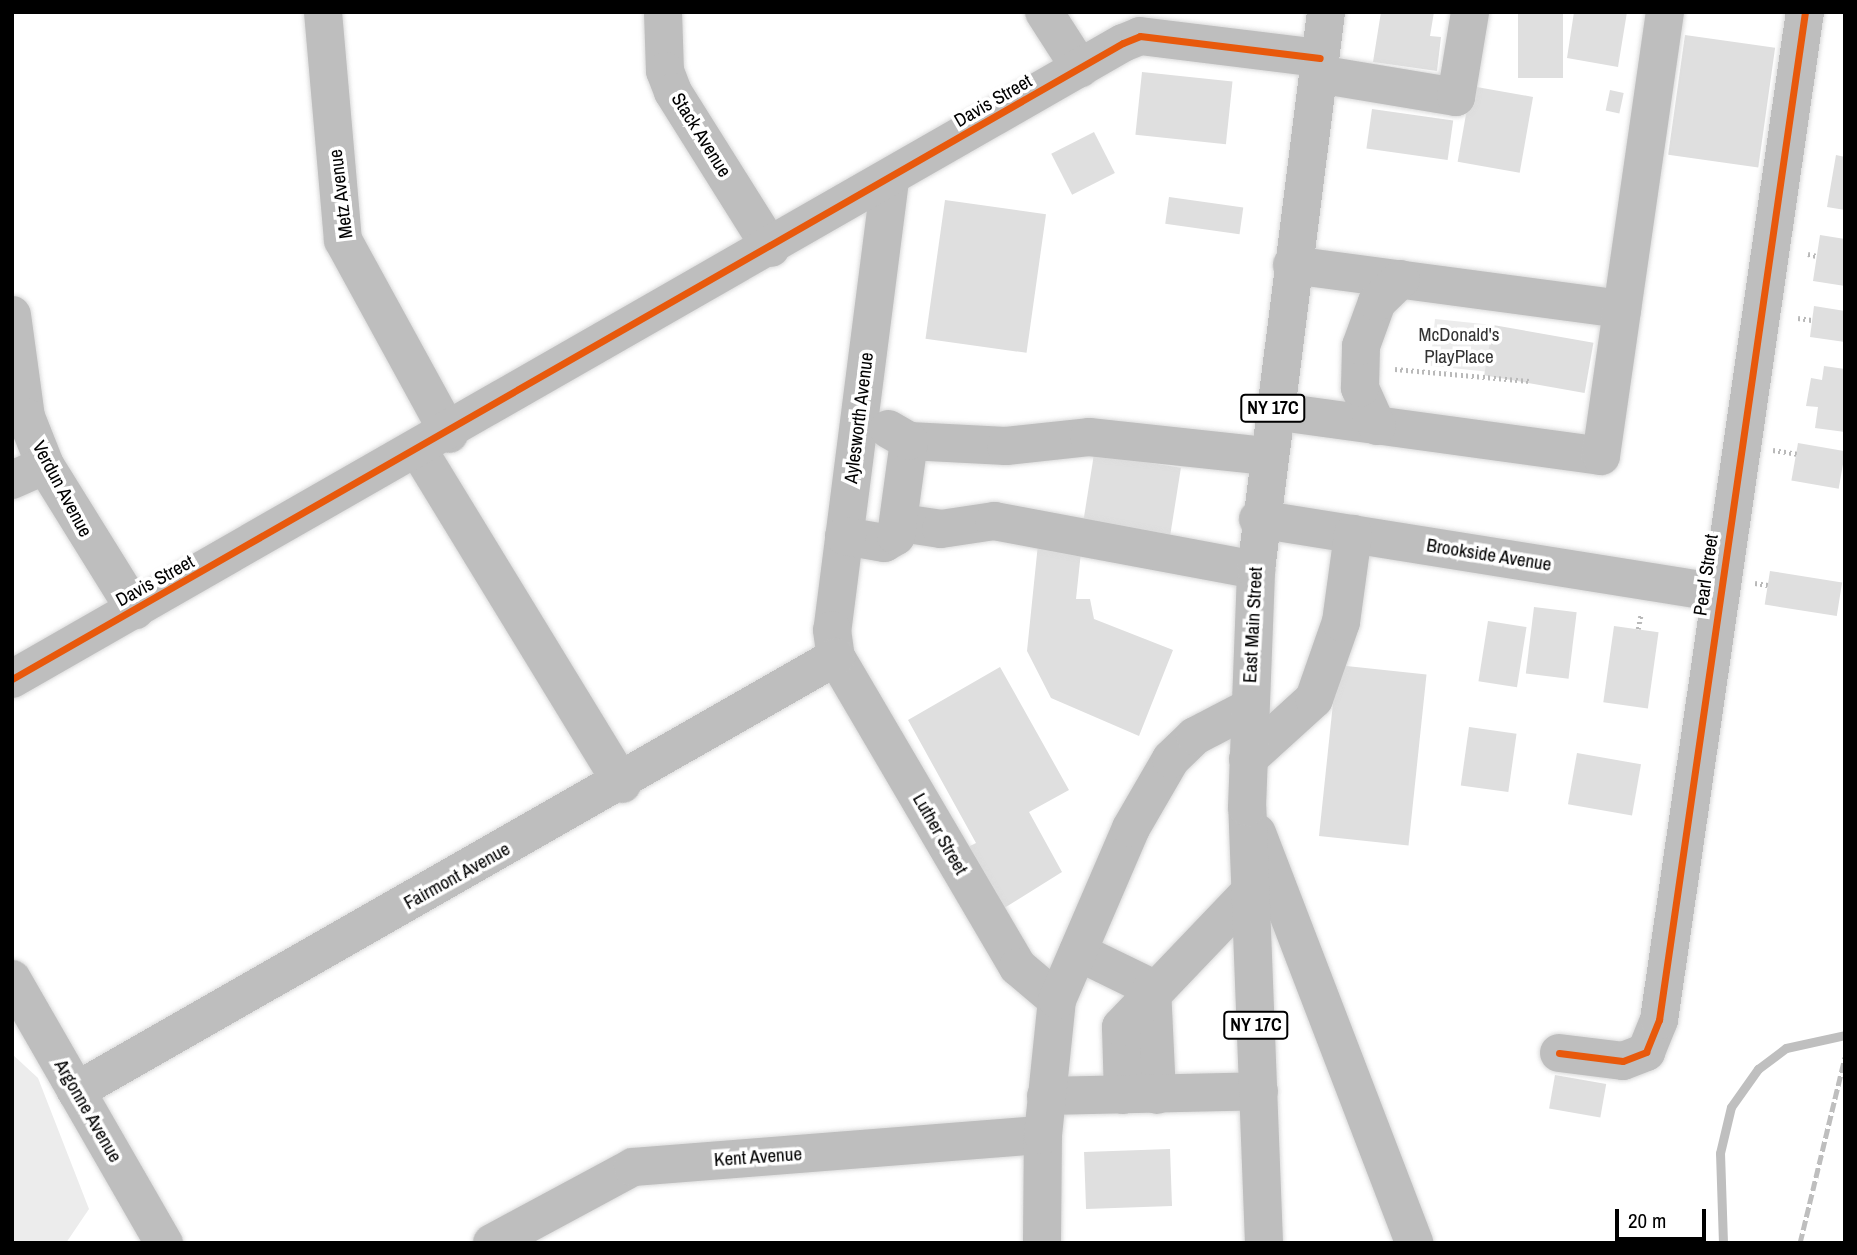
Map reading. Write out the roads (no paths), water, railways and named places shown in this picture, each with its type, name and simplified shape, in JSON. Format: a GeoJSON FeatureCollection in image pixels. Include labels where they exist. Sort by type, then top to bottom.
{"type":"FeatureCollection","features":[{"type":"Feature","properties":{"kind":"street","name":"Metz Avenue"},"geometry":{"type":"LineString","coordinates":[[323,12],[343,240],[434,442],[622,784]]}},
{"type":"Feature","properties":{"kind":"street","name":"Stack Avenue"},"geometry":{"type":"LineString","coordinates":[[663,12],[665,71],[673,92],[771,248]]}},
{"type":"Feature","properties":{"kind":"street"},"geometry":{"type":"LineString","coordinates":[[1044,12],[1080,68]]}},
{"type":"Feature","properties":{"kind":"street","name":"East Main Street"},"geometry":{"type":"LineString","coordinates":[[1264,1243],[1247,807],[1258,519],[1326,12]]}},
{"type":"Feature","properties":{"kind":"street","name":"Davis Street"},"geometry":{"type":"LineString","coordinates":[[12,679],[434,442],[1080,68],[1140,36],[1319,66],[1455,97],[1470,12]]}},
{"type":"Feature","properties":{"kind":"street"},"geometry":{"type":"LineString","coordinates":[[1273,411],[1601,456],[1665,12]]}},
{"type":"Feature","properties":{"kind":"street","name":"Pearl Street"},"geometry":{"type":"LineString","coordinates":[[1559,1053],[1623,1061],[1646,1052],[1659,1020],[1805,12]]}},
{"type":"Feature","properties":{"kind":"street","name":"Aylesworth Avenue"},"geometry":{"type":"LineString","coordinates":[[836,657],[832,630],[890,180]]}},
{"type":"Feature","properties":{"kind":"street"},"geometry":{"type":"LineString","coordinates":[[1292,265],[1622,309]]}},
{"type":"Feature","properties":{"kind":"street"},"geometry":{"type":"LineString","coordinates":[[1377,426],[1360,388],[1361,346],[1377,302],[1401,279]]}},
{"type":"Feature","properties":{"kind":"street","name":"Verdun Avenue"},"geometry":{"type":"LineString","coordinates":[[12,315],[26,417],[29,473],[135,610]]}},
{"type":"Feature","properties":{"kind":"street"},"geometry":{"type":"LineString","coordinates":[[859,425],[893,430],[909,441],[1006,446],[1089,437],[1267,456]]}},
{"type":"Feature","properties":{"kind":"street"},"geometry":{"type":"LineString","coordinates":[[844,536],[884,543],[896,536],[901,523],[909,441]]}},
{"type":"Feature","properties":{"kind":"street","name":"Brookside Avenue"},"geometry":{"type":"LineString","coordinates":[[1258,519],[1720,593]]}},
{"type":"Feature","properties":{"kind":"street"},"geometry":{"type":"LineString","coordinates":[[901,523],[941,529],[993,521],[1256,570]]}},
{"type":"Feature","properties":{"kind":"street"},"geometry":{"type":"LineString","coordinates":[[1248,759],[1314,699],[1341,622],[1353,534]]}},
{"type":"Feature","properties":{"kind":"street","name":"Fairmont Avenue"},"geometry":{"type":"LineString","coordinates":[[76,1091],[622,784],[836,657]]}},
{"type":"Feature","properties":{"kind":"street","name":"Luther Street"},"geometry":{"type":"LineString","coordinates":[[836,657],[1018,967],[1057,1000]]}},
{"type":"Feature","properties":{"kind":"street"},"geometry":{"type":"LineString","coordinates":[[1042,1243],[1043,1135],[1057,1000],[1131,828],[1171,759],[1195,736],[1249,708]]}},
{"type":"Feature","properties":{"kind":"street"},"geometry":{"type":"LineString","coordinates":[[1247,807],[1414,1243]]}},
{"type":"Feature","properties":{"kind":"street"},"geometry":{"type":"LineString","coordinates":[[1140,1095],[1152,988],[1250,892]]}},
{"type":"Feature","properties":{"kind":"street"},"geometry":{"type":"LineString","coordinates":[[1078,952],[1152,988]]}},
{"type":"Feature","properties":{"kind":"street","name":"Argonne Avenue"},"geometry":{"type":"LineString","coordinates":[[12,979],[164,1243]]}},
{"type":"Feature","properties":{"kind":"street"},"geometry":{"type":"LineString","coordinates":[[1046,1096],[1259,1091]]}},
{"type":"Feature","properties":{"kind":"street","name":"Kent Avenue"},"geometry":{"type":"LineString","coordinates":[[492,1243],[633,1167],[1043,1135]]}},
{"type":"Feature","properties":{"kind":"waterway"},"geometry":{"type":"LineString","coordinates":[[1723,1243],[1720,1153],[1731,1107],[1758,1069],[1786,1048],[1845,1035]]}},
{"type":"Feature","properties":{"kind":"railway"},"geometry":{"type":"LineString","coordinates":[[1800,1243],[1845,1057]]}},
{"type":"Feature","properties":{"kind":"park label","name":"McDonald's PlayPlace"},"geometry":{"type":"Point","coordinates":[1459,346]}}]}
